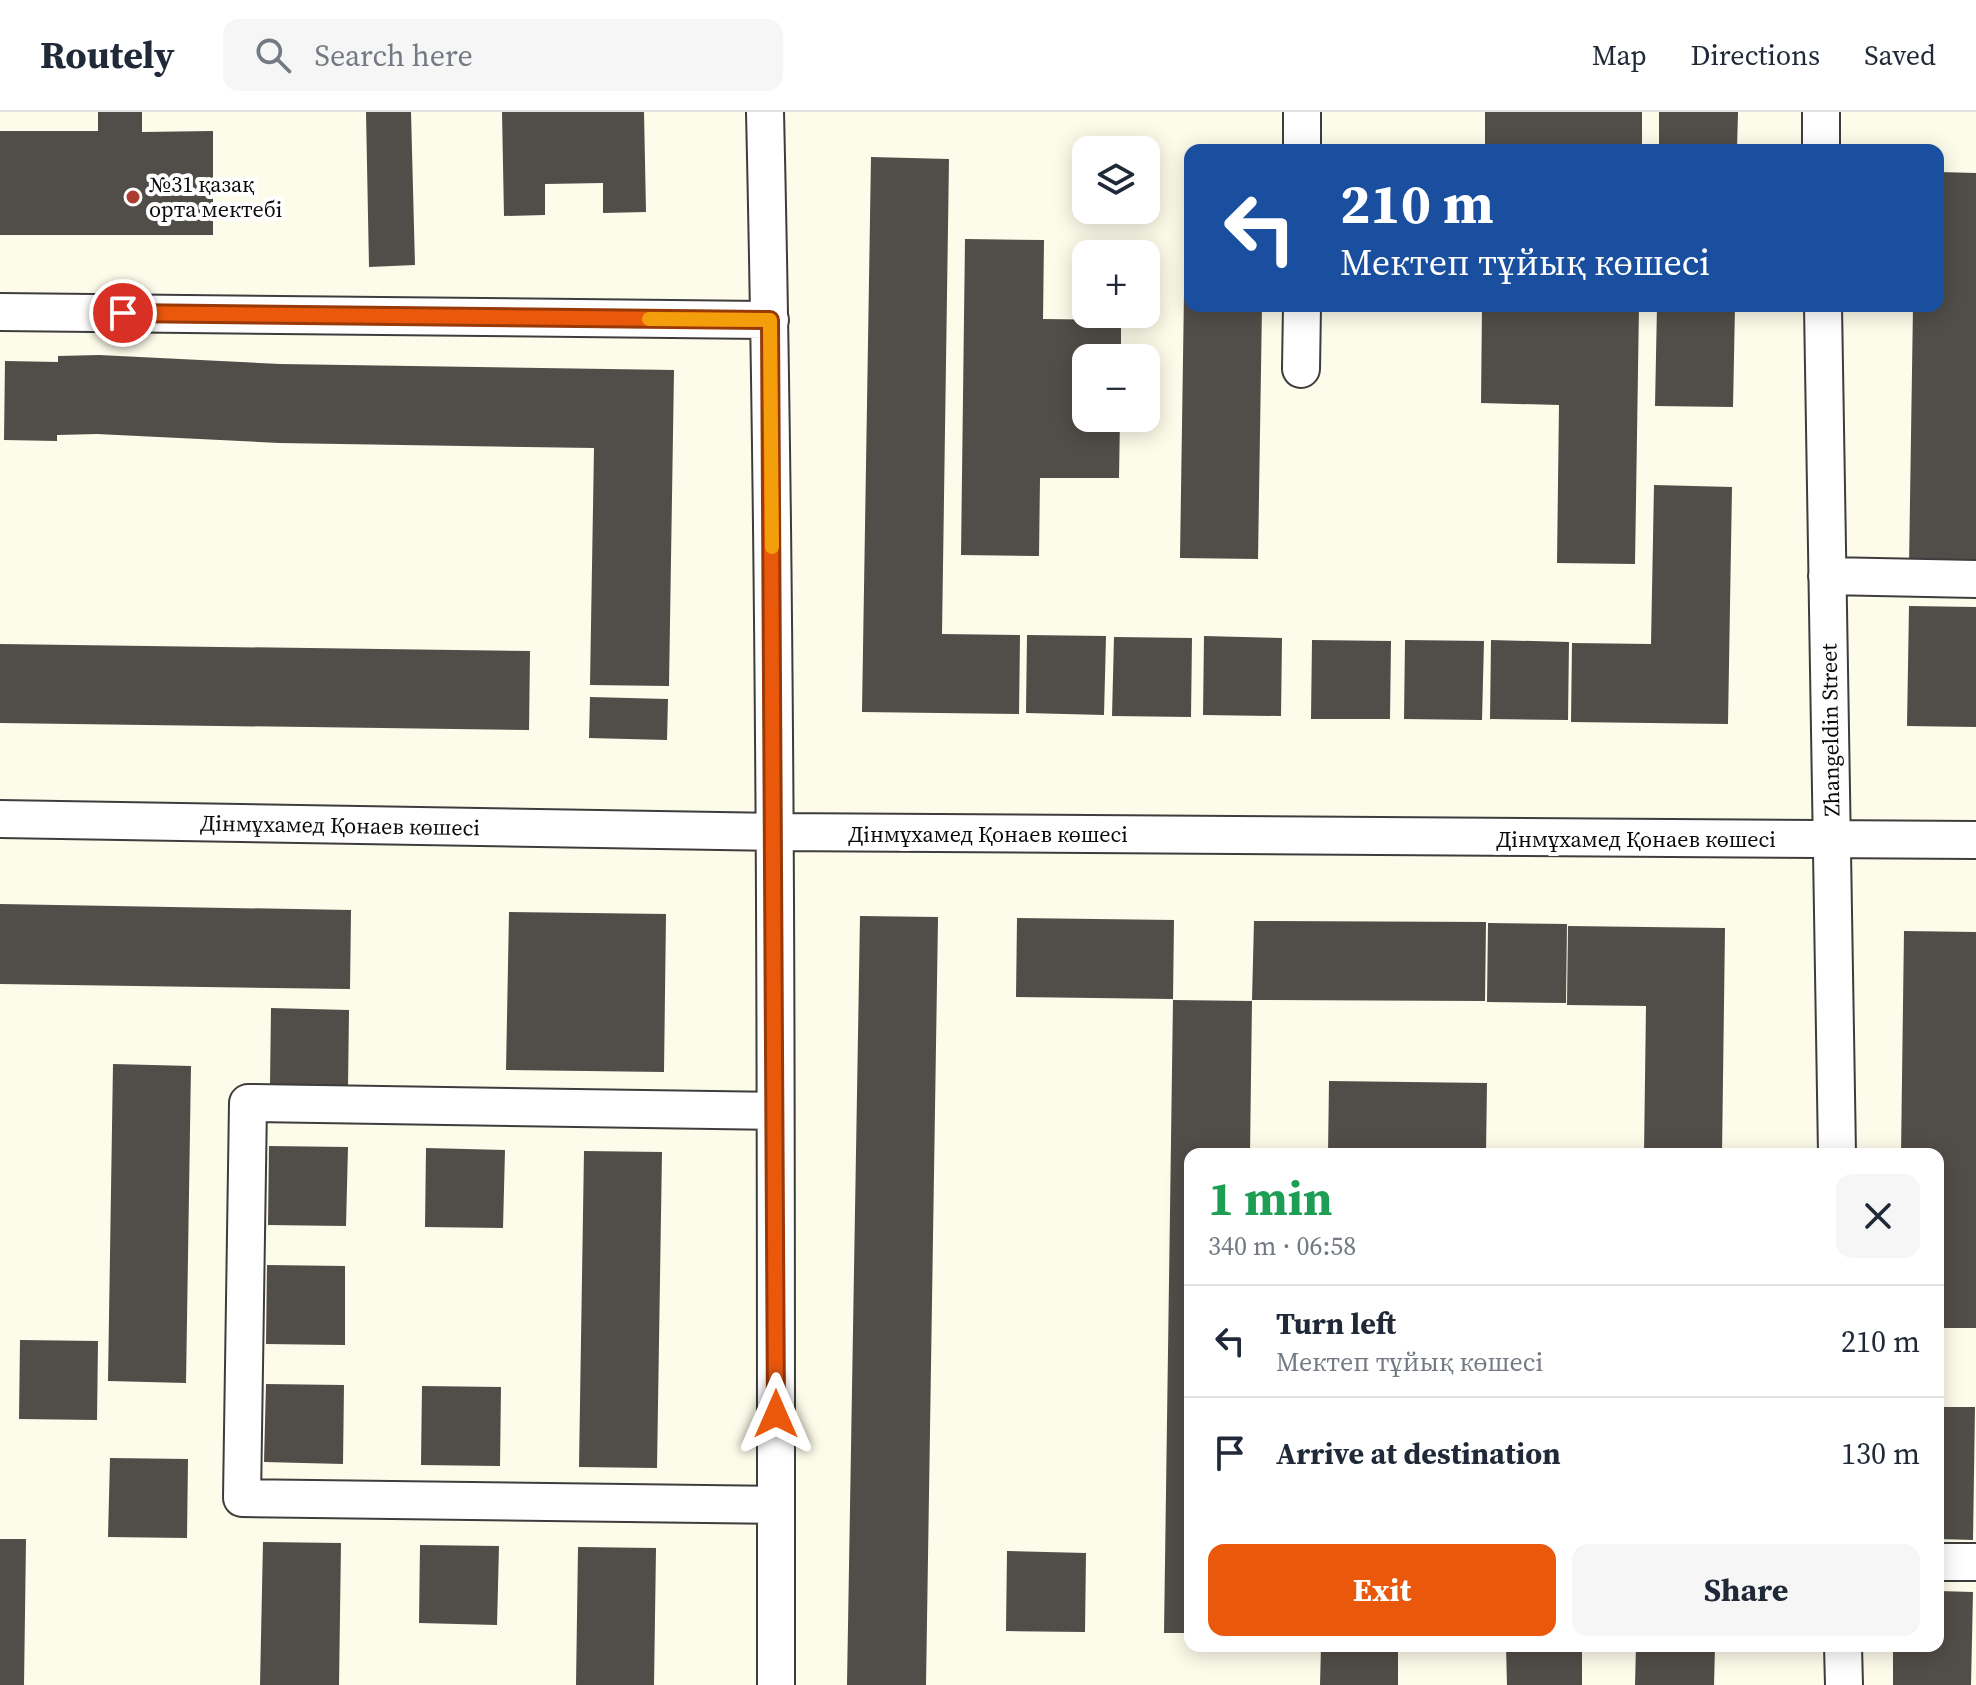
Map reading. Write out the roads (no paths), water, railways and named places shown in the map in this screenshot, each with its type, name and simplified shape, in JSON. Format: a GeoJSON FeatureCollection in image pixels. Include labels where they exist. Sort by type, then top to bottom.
{"type":"FeatureCollection","features":[{"type":"Feature","properties":{"kind":"street"},"geometry":{"type":"LineString","coordinates":[[765,112],[774,832],[776,1685]]}},
{"type":"Feature","properties":{"kind":"street"},"geometry":{"type":"LineString","coordinates":[[1302,112],[1302,144]]}},
{"type":"Feature","properties":{"kind":"street"},"geometry":{"type":"LineString","coordinates":[[1821,112],[1821,144]]}},
{"type":"Feature","properties":{"kind":"street"},"geometry":{"type":"LineString","coordinates":[[0,312],[770,320]]}},
{"type":"Feature","properties":{"kind":"street"},"geometry":{"type":"LineString","coordinates":[[1301,369],[1302,312]]}},
{"type":"Feature","properties":{"kind":"street","name":"Zhangeldin Street"},"geometry":{"type":"LineString","coordinates":[[1823,312],[1837,1148]]}},
{"type":"Feature","properties":{"kind":"street"},"geometry":{"type":"LineString","coordinates":[[1827,576],[1976,579]]}},
{"type":"Feature","properties":{"kind":"street","name":"Дінмұхамед Қонаев көшесі"},"geometry":{"type":"LineString","coordinates":[[0,819],[774,832],[1976,840]]}},
{"type":"Feature","properties":{"kind":"street"},"geometry":{"type":"LineString","coordinates":[[775,1111],[248,1103],[242,1498],[776,1505]]}},
{"type":"Feature","properties":{"kind":"street"},"geometry":{"type":"LineString","coordinates":[[1944,1562],[1976,1562]]}},
{"type":"Feature","properties":{"kind":"street"},"geometry":{"type":"LineString","coordinates":[[1843,1652],[1844,1685]]}},
{"type":"Feature","properties":{"kind":"place","name":"№31 қазақ орта мектебі"},"geometry":{"type":"Point","coordinates":[133,197]}}]}
